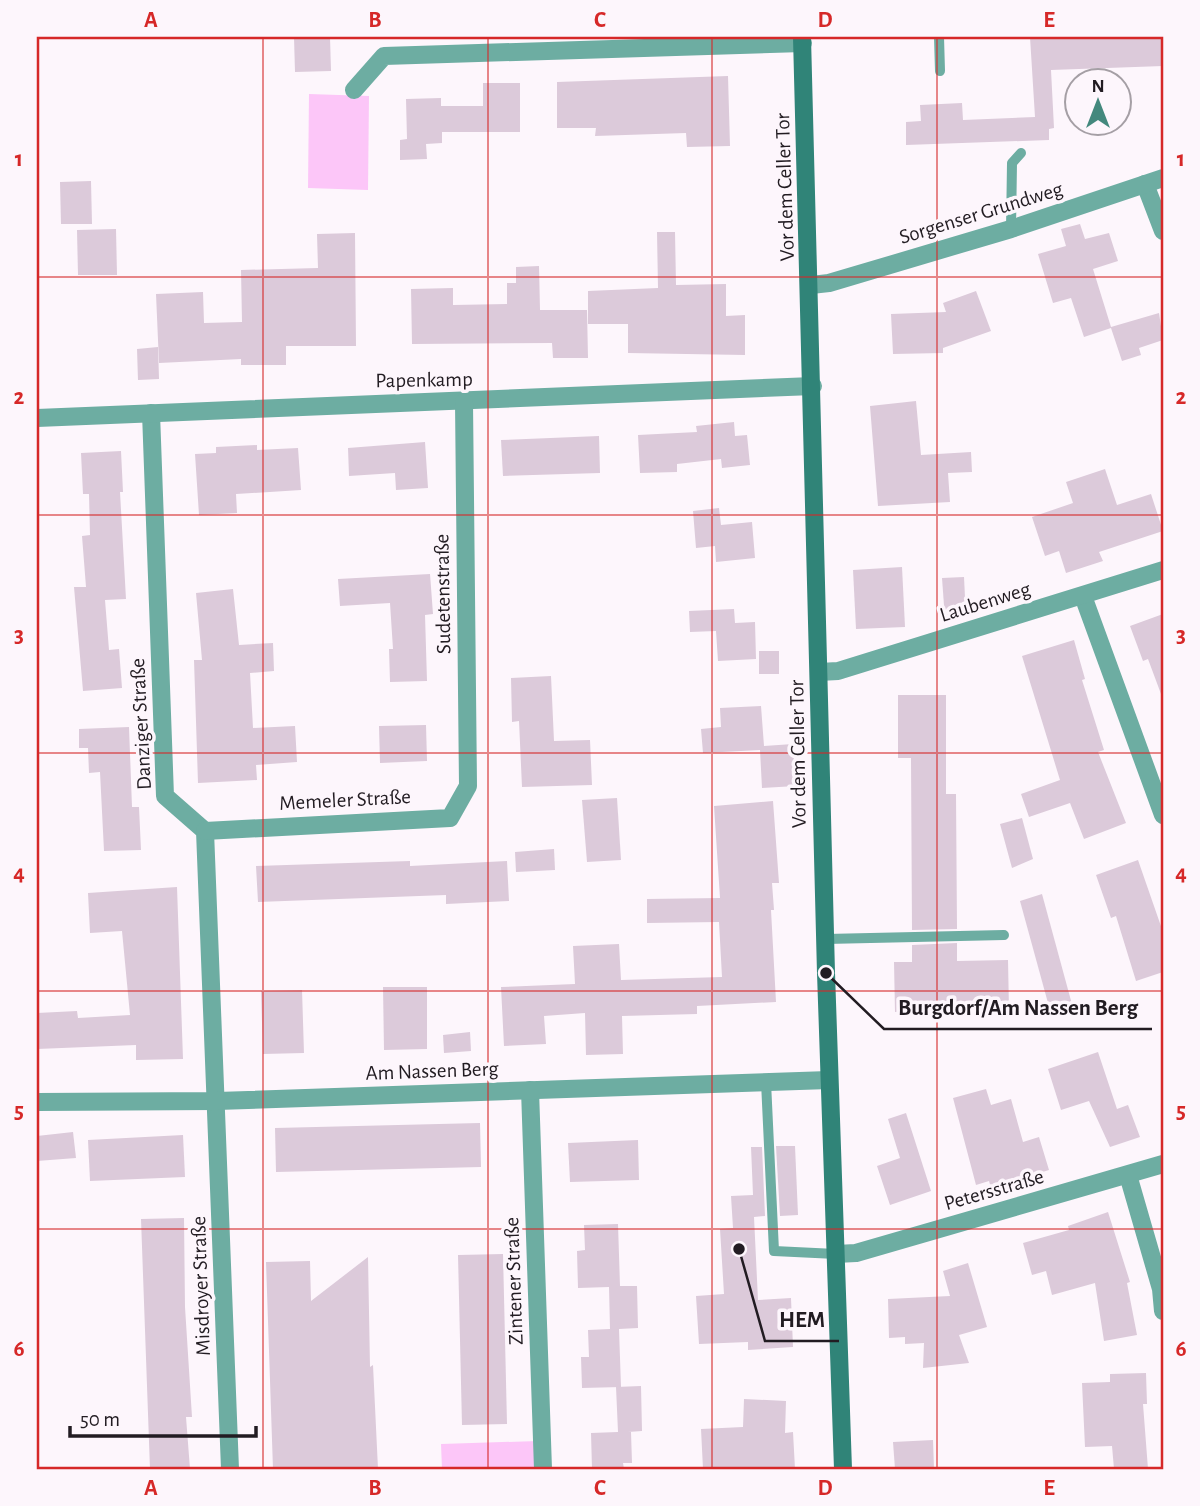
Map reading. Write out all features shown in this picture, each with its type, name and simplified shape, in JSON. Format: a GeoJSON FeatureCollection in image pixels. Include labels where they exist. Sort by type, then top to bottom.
{"type":"FeatureCollection","features":[{"type":"Feature","properties":{"kind":"street"},"geometry":{"type":"LineString","coordinates":[[354,90],[384,55],[590,42],[803,40]]}},
{"type":"Feature","properties":{"kind":"street","name":"Vor dem Celler Tor"},"geometry":{"type":"LineString","coordinates":[[803,40],[829,1080],[843,1469]]}},
{"type":"Feature","properties":{"kind":"street","name":"Sorgenser Grundweg"},"geometry":{"type":"LineString","coordinates":[[811,285],[829,283],[1012,229],[1163,178]]}},
{"type":"Feature","properties":{"kind":"street"},"geometry":{"type":"LineString","coordinates":[[1145,184],[1163,231]]}},
{"type":"Feature","properties":{"kind":"street","name":"Papenkamp"},"geometry":{"type":"LineString","coordinates":[[37,418],[813,386]]}},
{"type":"Feature","properties":{"kind":"street","name":"Sudetenstraße"},"geometry":{"type":"LineString","coordinates":[[464,402],[468,786]]}},
{"type":"Feature","properties":{"kind":"street","name":"Danziger Straße"},"geometry":{"type":"LineString","coordinates":[[151,413],[166,796],[205,831]]}},
{"type":"Feature","properties":{"kind":"street","name":"Laubenweg"},"geometry":{"type":"LineString","coordinates":[[819,672],[838,671],[1163,570]]}},
{"type":"Feature","properties":{"kind":"street"},"geometry":{"type":"LineString","coordinates":[[1083,596],[1163,816]]}},
{"type":"Feature","properties":{"kind":"street","name":"Memeler Straße"},"geometry":{"type":"LineString","coordinates":[[205,831],[450,818],[468,786]]}},
{"type":"Feature","properties":{"kind":"street"},"geometry":{"type":"LineString","coordinates":[[205,831],[217,1101]]}},
{"type":"Feature","properties":{"kind":"street","name":"Am Nassen Berg"},"geometry":{"type":"LineString","coordinates":[[37,1102],[217,1101],[829,1080]]}},
{"type":"Feature","properties":{"kind":"street","name":"Zintener Straße"},"geometry":{"type":"LineString","coordinates":[[530,1090],[543,1469]]}},
{"type":"Feature","properties":{"kind":"street","name":"Misdroyer Straße"},"geometry":{"type":"LineString","coordinates":[[217,1101],[230,1469]]}},
{"type":"Feature","properties":{"kind":"street","name":"Petersstraße"},"geometry":{"type":"LineString","coordinates":[[835,1254],[856,1253],[1163,1164]]}},
{"type":"Feature","properties":{"kind":"street"},"geometry":{"type":"LineString","coordinates":[[1128,1175],[1161,1289],[1163,1311]]}},
{"type":"Feature","properties":{"kind":"lane"},"geometry":{"type":"LineString","coordinates":[[939,37],[940,71]]}},
{"type":"Feature","properties":{"kind":"lane"},"geometry":{"type":"LineString","coordinates":[[1012,229],[1012,163],[1021,153]]}},
{"type":"Feature","properties":{"kind":"lane"},"geometry":{"type":"LineString","coordinates":[[826,939],[1004,935]]}},
{"type":"Feature","properties":{"kind":"lane"},"geometry":{"type":"LineString","coordinates":[[766,1082],[774,1251],[835,1254]]}},
{"type":"Feature","properties":{"kind":"shaded area"},"geometry":{"type":"Polygon","coordinates":[[[309,94],[369,96],[368,190],[308,188],[309,94]]]}},
{"type":"Feature","properties":{"kind":"shaded area"},"geometry":{"type":"Polygon","coordinates":[[[538,1441],[539,1469],[442,1469],[441,1444],[538,1441]]]}},
{"type":"Feature","properties":{"kind":"building"},"geometry":{"type":"Polygon","coordinates":[[[294,37],[330,37],[331,71],[295,72],[294,37]]]}},
{"type":"Feature","properties":{"kind":"building"},"geometry":{"type":"Polygon","coordinates":[[[1030,37],[1163,37],[1163,66],[1064,66],[1064,70],[1051,70],[1054,128],[1049,129],[1049,140],[906,145],[906,122],[921,121],[920,105],[962,103],[963,120],[1035,117],[1030,37]]]}},
{"type":"Feature","properties":{"kind":"building"},"geometry":{"type":"Polygon","coordinates":[[[728,76],[730,146],[687,147],[686,133],[595,136],[596,128],[557,128],[557,82],[728,76]]]}},
{"type":"Feature","properties":{"kind":"building"},"geometry":{"type":"Polygon","coordinates":[[[483,83],[520,83],[520,132],[442,132],[442,143],[426,144],[427,159],[400,160],[400,140],[407,139],[406,99],[441,98],[441,106],[483,106],[483,83]]]}},
{"type":"Feature","properties":{"kind":"building"},"geometry":{"type":"Polygon","coordinates":[[[91,181],[92,224],[61,224],[60,182],[91,181]]]}},
{"type":"Feature","properties":{"kind":"building"},"geometry":{"type":"Polygon","coordinates":[[[1080,224],[1085,239],[1109,233],[1118,261],[1093,269],[1111,327],[1159,313],[1163,340],[1139,348],[1141,355],[1122,361],[1111,328],[1084,337],[1071,298],[1053,303],[1038,254],[1066,246],[1061,229],[1080,224]]]}},
{"type":"Feature","properties":{"kind":"building"},"geometry":{"type":"Polygon","coordinates":[[[116,229],[117,275],[78,275],[77,230],[116,229]]]}},
{"type":"Feature","properties":{"kind":"building"},"geometry":{"type":"Polygon","coordinates":[[[657,232],[675,232],[676,285],[726,284],[726,316],[745,315],[745,355],[628,353],[628,324],[588,324],[588,291],[658,288],[657,232]]]}},
{"type":"Feature","properties":{"kind":"building"},"geometry":{"type":"Polygon","coordinates":[[[355,233],[356,346],[286,346],[286,365],[241,365],[241,359],[159,363],[156,294],[203,292],[204,323],[242,322],[241,270],[318,268],[317,234],[355,233]]]}},
{"type":"Feature","properties":{"kind":"building"},"geometry":{"type":"Polygon","coordinates":[[[539,266],[540,310],[587,310],[588,358],[553,358],[552,343],[412,344],[411,289],[453,288],[453,305],[507,304],[507,283],[516,283],[516,267],[539,266]]]}},
{"type":"Feature","properties":{"kind":"building"},"geometry":{"type":"Polygon","coordinates":[[[976,291],[991,331],[943,348],[943,353],[893,354],[891,314],[946,312],[943,303],[976,291]]]}},
{"type":"Feature","properties":{"kind":"building"},"geometry":{"type":"Polygon","coordinates":[[[158,347],[159,379],[138,380],[137,349],[158,347]]]}},
{"type":"Feature","properties":{"kind":"building"},"geometry":{"type":"Polygon","coordinates":[[[916,401],[921,455],[971,452],[972,472],[948,473],[950,502],[878,506],[870,406],[916,401]]]}},
{"type":"Feature","properties":{"kind":"building"},"geometry":{"type":"Polygon","coordinates":[[[734,422],[735,436],[747,435],[750,465],[722,468],[721,459],[677,464],[677,472],[640,473],[638,435],[697,432],[696,426],[734,422]]]}},
{"type":"Feature","properties":{"kind":"building"},"geometry":{"type":"Polygon","coordinates":[[[599,436],[600,473],[503,476],[501,440],[599,436]]]}},
{"type":"Feature","properties":{"kind":"building"},"geometry":{"type":"Polygon","coordinates":[[[425,442],[428,488],[396,490],[395,473],[349,476],[348,448],[425,442]]]}},
{"type":"Feature","properties":{"kind":"building"},"geometry":{"type":"Polygon","coordinates":[[[257,445],[257,450],[298,448],[301,490],[236,494],[237,513],[199,515],[195,454],[216,453],[216,447],[257,445]]]}},
{"type":"Feature","properties":{"kind":"building"},"geometry":{"type":"Polygon","coordinates":[[[121,451],[123,492],[120,492],[126,599],[105,600],[109,650],[119,649],[122,688],[83,691],[74,587],[86,587],[82,536],[90,535],[89,494],[83,494],[81,453],[121,451]]]}},
{"type":"Feature","properties":{"kind":"building"},"geometry":{"type":"Polygon","coordinates":[[[1105,469],[1117,505],[1151,494],[1163,531],[1099,552],[1103,561],[1066,573],[1059,551],[1045,556],[1032,517],[1073,503],[1066,482],[1105,469]]]}},
{"type":"Feature","properties":{"kind":"building"},"geometry":{"type":"Polygon","coordinates":[[[719,508],[721,525],[752,522],[755,558],[716,562],[715,546],[696,548],[693,511],[719,508]]]}},
{"type":"Feature","properties":{"kind":"building"},"geometry":{"type":"Polygon","coordinates":[[[902,567],[905,627],[856,629],[853,570],[902,567]]]}},
{"type":"Feature","properties":{"kind":"building"},"geometry":{"type":"Polygon","coordinates":[[[430,574],[433,614],[425,615],[427,681],[390,682],[389,649],[393,649],[390,603],[340,606],[338,579],[430,574]]]}},
{"type":"Feature","properties":{"kind":"building"},"geometry":{"type":"Polygon","coordinates":[[[964,577],[966,618],[945,619],[942,578],[964,577]]]}},
{"type":"Feature","properties":{"kind":"building"},"geometry":{"type":"Polygon","coordinates":[[[233,589],[239,645],[273,643],[274,671],[250,673],[253,728],[295,726],[297,762],[256,765],[257,780],[198,783],[194,660],[202,660],[196,593],[233,589]]]}},
{"type":"Feature","properties":{"kind":"building"},"geometry":{"type":"Polygon","coordinates":[[[734,609],[735,623],[755,622],[756,659],[718,661],[716,631],[690,632],[689,611],[734,609]]]}},
{"type":"Feature","properties":{"kind":"building"},"geometry":{"type":"Polygon","coordinates":[[[1163,614],[1161,694],[1148,659],[1143,661],[1130,626],[1163,614]]]}},
{"type":"Feature","properties":{"kind":"building"},"geometry":{"type":"Polygon","coordinates":[[[1074,640],[1085,679],[1082,680],[1104,750],[1098,752],[1126,823],[1084,839],[1070,803],[1029,817],[1021,794],[1060,780],[1022,656],[1074,640]]]}},
{"type":"Feature","properties":{"kind":"building"},"geometry":{"type":"Polygon","coordinates":[[[759,651],[779,651],[779,674],[759,674],[759,651]]]}},
{"type":"Feature","properties":{"kind":"building"},"geometry":{"type":"Polygon","coordinates":[[[551,676],[554,741],[590,740],[592,785],[522,787],[519,721],[512,722],[511,678],[551,676]]]}},
{"type":"Feature","properties":{"kind":"building"},"geometry":{"type":"Polygon","coordinates":[[[898,695],[946,695],[946,794],[956,794],[957,929],[912,930],[911,758],[898,758],[898,695]]]}},
{"type":"Feature","properties":{"kind":"building"},"geometry":{"type":"Polygon","coordinates":[[[761,706],[764,746],[793,744],[796,786],[762,788],[760,750],[703,753],[701,729],[721,727],[720,708],[761,706]]]}},
{"type":"Feature","properties":{"kind":"building"},"geometry":{"type":"Polygon","coordinates":[[[426,725],[427,761],[380,763],[379,726],[426,725]]]}},
{"type":"Feature","properties":{"kind":"building"},"geometry":{"type":"Polygon","coordinates":[[[129,727],[132,807],[139,807],[141,850],[104,851],[100,772],[89,773],[88,748],[79,748],[79,729],[129,727]]]}},
{"type":"Feature","properties":{"kind":"building"},"geometry":{"type":"Polygon","coordinates":[[[617,798],[621,860],[587,862],[582,800],[617,798]]]}},
{"type":"Feature","properties":{"kind":"building"},"geometry":{"type":"Polygon","coordinates":[[[773,801],[779,883],[772,883],[774,910],[771,910],[776,1002],[697,1006],[697,1014],[622,1016],[623,1054],[586,1055],[585,1013],[544,1016],[546,1044],[504,1046],[501,987],[575,984],[573,946],[619,944],[621,980],[722,977],[719,922],[647,923],[647,899],[720,898],[714,806],[773,801]]]}},
{"type":"Feature","properties":{"kind":"building"},"geometry":{"type":"Polygon","coordinates":[[[1022,818],[1033,859],[1012,868],[1000,824],[1022,818]]]}},
{"type":"Feature","properties":{"kind":"building"},"geometry":{"type":"Polygon","coordinates":[[[554,849],[555,870],[516,872],[515,852],[554,849]]]}},
{"type":"Feature","properties":{"kind":"building"},"geometry":{"type":"Polygon","coordinates":[[[1138,860],[1163,932],[1163,972],[1136,981],[1116,916],[1111,918],[1096,875],[1138,860]]]}},
{"type":"Feature","properties":{"kind":"building"},"geometry":{"type":"Polygon","coordinates":[[[410,861],[410,866],[507,861],[509,901],[446,904],[446,895],[258,902],[256,866],[410,861]]]}},
{"type":"Feature","properties":{"kind":"building"},"geometry":{"type":"Polygon","coordinates":[[[177,887],[183,1059],[136,1060],[136,1045],[37,1049],[37,1013],[77,1011],[78,1018],[130,1015],[122,931],[90,933],[88,893],[177,887]]]}},
{"type":"Feature","properties":{"kind":"building"},"geometry":{"type":"Polygon","coordinates":[[[1042,894],[1073,1008],[1051,1014],[1020,901],[1042,894]]]}},
{"type":"Feature","properties":{"kind":"building"},"geometry":{"type":"Polygon","coordinates":[[[957,943],[957,961],[1008,960],[1009,1010],[895,1012],[894,962],[912,962],[912,945],[957,943]]]}},
{"type":"Feature","properties":{"kind":"building"},"geometry":{"type":"Polygon","coordinates":[[[383,987],[427,987],[427,1049],[384,1050],[383,987]]]}},
{"type":"Feature","properties":{"kind":"building"},"geometry":{"type":"Polygon","coordinates":[[[302,990],[304,1053],[263,1054],[261,991],[302,990]]]}},
{"type":"Feature","properties":{"kind":"building"},"geometry":{"type":"Polygon","coordinates":[[[470,1032],[471,1051],[444,1053],[443,1035],[470,1032]]]}},
{"type":"Feature","properties":{"kind":"building"},"geometry":{"type":"Polygon","coordinates":[[[1098,1052],[1117,1109],[1128,1105],[1140,1137],[1110,1147],[1089,1101],[1061,1110],[1048,1069],[1098,1052]]]}},
{"type":"Feature","properties":{"kind":"building"},"geometry":{"type":"Polygon","coordinates":[[[986,1089],[991,1105],[1011,1099],[1023,1142],[1039,1137],[1049,1170],[991,1188],[989,1181],[976,1185],[953,1098],[986,1089]]]}},
{"type":"Feature","properties":{"kind":"building"},"geometry":{"type":"Polygon","coordinates":[[[906,1113],[931,1191],[890,1205],[877,1166],[900,1158],[888,1119],[906,1113]]]}},
{"type":"Feature","properties":{"kind":"building"},"geometry":{"type":"Polygon","coordinates":[[[480,1123],[481,1167],[276,1172],[275,1128],[480,1123]]]}},
{"type":"Feature","properties":{"kind":"building"},"geometry":{"type":"Polygon","coordinates":[[[73,1132],[76,1158],[37,1161],[37,1136],[73,1132]]]}},
{"type":"Feature","properties":{"kind":"building"},"geometry":{"type":"Polygon","coordinates":[[[183,1135],[185,1177],[90,1181],[88,1140],[183,1135]]]}},
{"type":"Feature","properties":{"kind":"building"},"geometry":{"type":"Polygon","coordinates":[[[638,1140],[639,1180],[570,1182],[568,1143],[638,1140]]]}},
{"type":"Feature","properties":{"kind":"building"},"geometry":{"type":"Polygon","coordinates":[[[776,1146],[795,1146],[798,1215],[780,1216],[776,1146]]]}},
{"type":"Feature","properties":{"kind":"building"},"geometry":{"type":"Polygon","coordinates":[[[751,1147],[762,1147],[765,1216],[754,1217],[758,1300],[791,1298],[793,1347],[748,1350],[748,1342],[699,1344],[696,1296],[724,1294],[720,1229],[733,1228],[731,1196],[753,1195],[751,1147]]]}},
{"type":"Feature","properties":{"kind":"building"},"geometry":{"type":"Polygon","coordinates":[[[1108,1212],[1130,1282],[1127,1283],[1137,1335],[1104,1341],[1095,1283],[1052,1295],[1046,1271],[1032,1275],[1023,1243],[1069,1230],[1068,1226],[1108,1212]]]}},
{"type":"Feature","properties":{"kind":"building"},"geometry":{"type":"Polygon","coordinates":[[[184,1218],[185,1307],[192,1417],[186,1417],[190,1469],[150,1469],[141,1219],[184,1218]]]}},
{"type":"Feature","properties":{"kind":"building"},"geometry":{"type":"Polygon","coordinates":[[[618,1224],[620,1286],[637,1286],[638,1328],[619,1329],[621,1387],[582,1388],[581,1357],[589,1357],[588,1330],[610,1329],[609,1287],[578,1288],[577,1251],[585,1250],[584,1225],[618,1224]]]}},
{"type":"Feature","properties":{"kind":"building"},"geometry":{"type":"Polygon","coordinates":[[[503,1254],[507,1424],[462,1425],[458,1255],[503,1254]]]}},
{"type":"Feature","properties":{"kind":"building"},"geometry":{"type":"Polygon","coordinates":[[[368,1257],[370,1367],[373,1365],[378,1469],[273,1469],[266,1262],[310,1261],[311,1301],[368,1257]]]}},
{"type":"Feature","properties":{"kind":"building"},"geometry":{"type":"Polygon","coordinates":[[[968,1263],[987,1327],[959,1335],[969,1363],[923,1368],[924,1343],[905,1344],[905,1337],[889,1338],[888,1299],[950,1296],[943,1271],[968,1263]]]}},
{"type":"Feature","properties":{"kind":"building"},"geometry":{"type":"Polygon","coordinates":[[[1146,1373],[1147,1404],[1143,1404],[1148,1469],[1114,1469],[1112,1446],[1085,1447],[1082,1383],[1110,1382],[1110,1374],[1146,1373]]]}},
{"type":"Feature","properties":{"kind":"building"},"geometry":{"type":"Polygon","coordinates":[[[641,1386],[642,1431],[628,1432],[631,1432],[632,1463],[623,1463],[624,1469],[592,1469],[591,1433],[618,1432],[616,1387],[641,1386]]]}},
{"type":"Feature","properties":{"kind":"building"},"geometry":{"type":"Polygon","coordinates":[[[744,1399],[786,1401],[785,1433],[793,1432],[795,1469],[703,1469],[701,1429],[743,1427],[744,1399]]]}},
{"type":"Feature","properties":{"kind":"building"},"geometry":{"type":"Polygon","coordinates":[[[933,1440],[934,1469],[895,1469],[893,1442],[933,1440]]]}},
{"type":"Feature","properties":{"kind":"place","name":"Burgdorf/Am Nassen Berg"},"geometry":{"type":"Point","coordinates":[826,973]}},
{"type":"Feature","properties":{"kind":"place","name":"HEM"},"geometry":{"type":"Point","coordinates":[739,1249]}}]}
